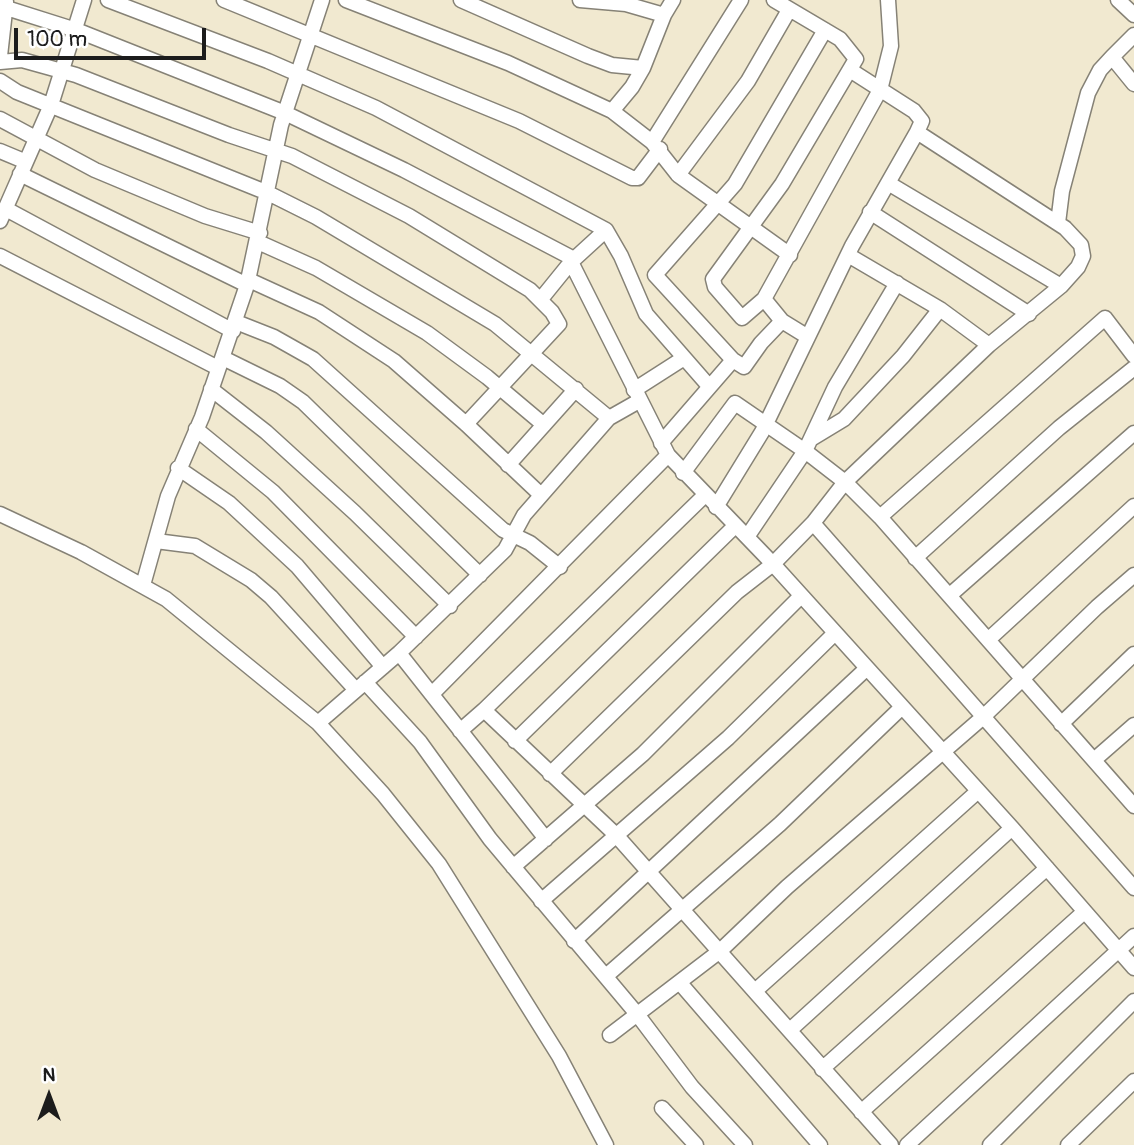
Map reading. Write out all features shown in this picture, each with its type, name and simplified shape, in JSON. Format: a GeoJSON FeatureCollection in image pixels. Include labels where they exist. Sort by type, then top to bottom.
{"type":"FeatureCollection","features":[{"type":"Feature","properties":{"kind":"street"},"geometry":{"type":"LineString","coordinates":[[84,0],[51,105],[22,168],[6,189],[2,216],[234,326],[274,337],[313,359],[514,538],[530,544],[560,567]]}},
{"type":"Feature","properties":{"kind":"street"},"geometry":{"type":"LineString","coordinates":[[108,0],[298,74],[376,108],[606,230],[637,290],[646,314],[708,385]]}},
{"type":"Feature","properties":{"kind":"street"},"geometry":{"type":"LineString","coordinates":[[224,0],[519,121],[632,178],[638,178],[741,0]]}},
{"type":"Feature","properties":{"kind":"street"},"geometry":{"type":"LineString","coordinates":[[143,584],[178,468],[221,363],[248,282],[285,113],[321,0]]}},
{"type":"Feature","properties":{"kind":"street"},"geometry":{"type":"LineString","coordinates":[[346,0],[508,63],[612,111],[656,145],[678,175],[790,255]]}},
{"type":"Feature","properties":{"kind":"street"},"geometry":{"type":"LineString","coordinates":[[461,0],[588,57],[612,65],[643,68]]}},
{"type":"Feature","properties":{"kind":"street"},"geometry":{"type":"LineString","coordinates":[[580,0],[626,4],[664,15]]}},
{"type":"Feature","properties":{"kind":"street"},"geometry":{"type":"LineString","coordinates":[[612,111],[632,87],[643,68],[664,15],[673,0]]}},
{"type":"Feature","properties":{"kind":"street"},"geometry":{"type":"LineString","coordinates":[[774,0],[825,30],[854,53],[856,59],[752,229],[712,282],[742,318],[764,299],[880,90],[891,46],[888,0]]}},
{"type":"Feature","properties":{"kind":"street"},"geometry":{"type":"LineString","coordinates":[[1118,0],[1134,15]]}},
{"type":"Feature","properties":{"kind":"street"},"geometry":{"type":"LineString","coordinates":[[0,56],[4,5],[76,30],[285,113],[404,170],[573,261],[636,395],[665,449],[683,473],[773,564],[1012,828],[1134,968]]}},
{"type":"Feature","properties":{"kind":"street"},"geometry":{"type":"LineString","coordinates":[[678,175],[748,81],[789,10]]}},
{"type":"Feature","properties":{"kind":"street"},"geometry":{"type":"LineString","coordinates":[[637,290],[655,275],[718,206],[773,124],[825,30]]}},
{"type":"Feature","properties":{"kind":"street"},"geometry":{"type":"LineString","coordinates":[[1058,223],[1062,191],[1088,93],[1112,57],[1134,35]]}},
{"type":"Feature","properties":{"kind":"street"},"geometry":{"type":"LineString","coordinates":[[1112,57],[1134,84]]}},
{"type":"Feature","properties":{"kind":"street"},"geometry":{"type":"LineString","coordinates":[[0,62],[22,60],[63,71],[276,150],[409,216],[520,282],[541,299],[559,324],[466,424]]}},
{"type":"Feature","properties":{"kind":"street"},"geometry":{"type":"LineString","coordinates":[[716,507],[765,424],[870,212],[922,124],[918,115],[850,70]]}},
{"type":"Feature","properties":{"kind":"street"},"geometry":{"type":"LineString","coordinates":[[0,81],[17,92],[268,193],[316,217],[479,314],[532,352],[609,418]]}},
{"type":"Feature","properties":{"kind":"street"},"geometry":{"type":"LineString","coordinates":[[0,119],[95,170],[259,237],[301,260],[443,343],[544,425]]}},
{"type":"Feature","properties":{"kind":"street"},"geometry":{"type":"LineString","coordinates":[[550,774],[737,592],[773,564],[813,523],[845,482],[989,345],[1061,286],[1078,267],[1083,251],[1076,239],[1058,223],[917,132]]}},
{"type":"Feature","properties":{"kind":"street"},"geometry":{"type":"LineString","coordinates":[[0,151],[22,168],[248,282],[332,319],[394,361],[541,495]]}},
{"type":"Feature","properties":{"kind":"street"},"geometry":{"type":"LineString","coordinates":[[888,183],[1061,286]]}},
{"type":"Feature","properties":{"kind":"street"},"geometry":{"type":"LineString","coordinates":[[870,212],[1028,314]]}},
{"type":"Feature","properties":{"kind":"street"},"geometry":{"type":"LineString","coordinates":[[541,299],[573,261],[606,230]]}},
{"type":"Feature","properties":{"kind":"street"},"geometry":{"type":"LineString","coordinates":[[848,255],[940,309],[989,345]]}},
{"type":"Feature","properties":{"kind":"street"},"geometry":{"type":"LineString","coordinates":[[0,256],[221,363],[280,386],[303,402],[480,575]]}},
{"type":"Feature","properties":{"kind":"street"},"geometry":{"type":"LineString","coordinates":[[655,275],[733,360],[744,367],[757,347],[782,321]]}},
{"type":"Feature","properties":{"kind":"street"},"geometry":{"type":"LineString","coordinates":[[747,537],[808,445],[835,387],[897,283]]}},
{"type":"Feature","properties":{"kind":"street"},"geometry":{"type":"LineString","coordinates":[[764,299],[782,321],[808,337]]}},
{"type":"Feature","properties":{"kind":"street"},"geometry":{"type":"LineString","coordinates":[[808,445],[845,419],[903,356],[940,309]]}},
{"type":"Feature","properties":{"kind":"street"},"geometry":{"type":"LineString","coordinates":[[880,517],[1105,318],[1134,356]]}},
{"type":"Feature","properties":{"kind":"street"},"geometry":{"type":"LineString","coordinates":[[318,723],[399,653],[480,575],[514,538],[522,517],[609,418],[684,358]]}},
{"type":"Feature","properties":{"kind":"street"},"geometry":{"type":"LineString","coordinates":[[432,694],[560,567],[665,449],[708,385],[733,360]]}},
{"type":"Feature","properties":{"kind":"street"},"geometry":{"type":"LineString","coordinates":[[915,558],[1059,428],[1134,368]]}},
{"type":"Feature","properties":{"kind":"street"},"geometry":{"type":"LineString","coordinates":[[211,389],[266,432],[345,503],[450,606]]}},
{"type":"Feature","properties":{"kind":"street"},"geometry":{"type":"LineString","coordinates":[[508,465],[576,389]]}},
{"type":"Feature","properties":{"kind":"street"},"geometry":{"type":"LineString","coordinates":[[683,473],[732,405],[738,405],[765,424],[808,445],[880,517],[1061,724],[1132,799]]}},
{"type":"Feature","properties":{"kind":"street"},"geometry":{"type":"LineString","coordinates":[[196,429],[273,492],[416,637]]}},
{"type":"Feature","properties":{"kind":"street"},"geometry":{"type":"LineString","coordinates":[[950,595],[1134,433]]}},
{"type":"Feature","properties":{"kind":"street"},"geometry":{"type":"LineString","coordinates":[[178,468],[229,503],[297,566],[383,667]]}},
{"type":"Feature","properties":{"kind":"street"},"geometry":{"type":"LineString","coordinates":[[460,731],[705,495]]}},
{"type":"Feature","properties":{"kind":"street"},"geometry":{"type":"LineString","coordinates":[[989,639],[1134,506]]}},
{"type":"Feature","properties":{"kind":"street"},"geometry":{"type":"LineString","coordinates":[[0,514],[143,584],[220,642],[318,723],[383,794],[439,864],[559,1056],[606,1145]]}},
{"type":"Feature","properties":{"kind":"street"},"geometry":{"type":"LineString","coordinates":[[813,523],[1134,888]]}},
{"type":"Feature","properties":{"kind":"street"},"geometry":{"type":"LineString","coordinates":[[515,741],[735,526]]}},
{"type":"Feature","properties":{"kind":"street"},"geometry":{"type":"LineString","coordinates":[[156,541],[195,546],[251,580],[420,742],[474,819],[637,1014],[692,1087],[745,1145]]}},
{"type":"Feature","properties":{"kind":"street"},"geometry":{"type":"LineString","coordinates":[[610,1035],[720,951],[787,887],[982,718],[1134,575]]}},
{"type":"Feature","properties":{"kind":"street"},"geometry":{"type":"LineString","coordinates":[[513,867],[586,805],[671,726],[801,596]]}},
{"type":"Feature","properties":{"kind":"street"},"geometry":{"type":"LineString","coordinates":[[541,901],[728,738],[835,633]]}},
{"type":"Feature","properties":{"kind":"street"},"geometry":{"type":"LineString","coordinates":[[399,653],[547,839]]}},
{"type":"Feature","properties":{"kind":"street"},"geometry":{"type":"LineString","coordinates":[[1061,724],[1134,654]]}},
{"type":"Feature","properties":{"kind":"street"},"geometry":{"type":"LineString","coordinates":[[574,941],[866,669]]}},
{"type":"Feature","properties":{"kind":"street"},"geometry":{"type":"LineString","coordinates":[[606,976],[780,824],[901,708]]}},
{"type":"Feature","properties":{"kind":"street"},"geometry":{"type":"LineString","coordinates":[[484,710],[616,835],[891,1145]]}},
{"type":"Feature","properties":{"kind":"street"},"geometry":{"type":"LineString","coordinates":[[1094,760],[1134,725]]}},
{"type":"Feature","properties":{"kind":"street"},"geometry":{"type":"LineString","coordinates":[[755,990],[977,792]]}},
{"type":"Feature","properties":{"kind":"street"},"geometry":{"type":"LineString","coordinates":[[790,1030],[1012,828]]}},
{"type":"Feature","properties":{"kind":"street"},"geometry":{"type":"LineString","coordinates":[[822,1069],[1047,869]]}},
{"type":"Feature","properties":{"kind":"street"},"geometry":{"type":"LineString","coordinates":[[861,1112],[1084,912]]}},
{"type":"Feature","properties":{"kind":"street"},"geometry":{"type":"LineString","coordinates":[[906,1145],[1134,936]]}},
{"type":"Feature","properties":{"kind":"street"},"geometry":{"type":"LineString","coordinates":[[680,983],[820,1145]]}},
{"type":"Feature","properties":{"kind":"street"},"geometry":{"type":"LineString","coordinates":[[990,1145],[1134,1000]]}},
{"type":"Feature","properties":{"kind":"street"},"geometry":{"type":"LineString","coordinates":[[1068,1145],[1134,1081]]}},
{"type":"Feature","properties":{"kind":"street"},"geometry":{"type":"LineString","coordinates":[[662,1108],[696,1145]]}},
{"type":"Feature","properties":{"kind":"street"},"geometry":{"type":"LineString","coordinates":[[590,1119],[594,1145]]}}]}
